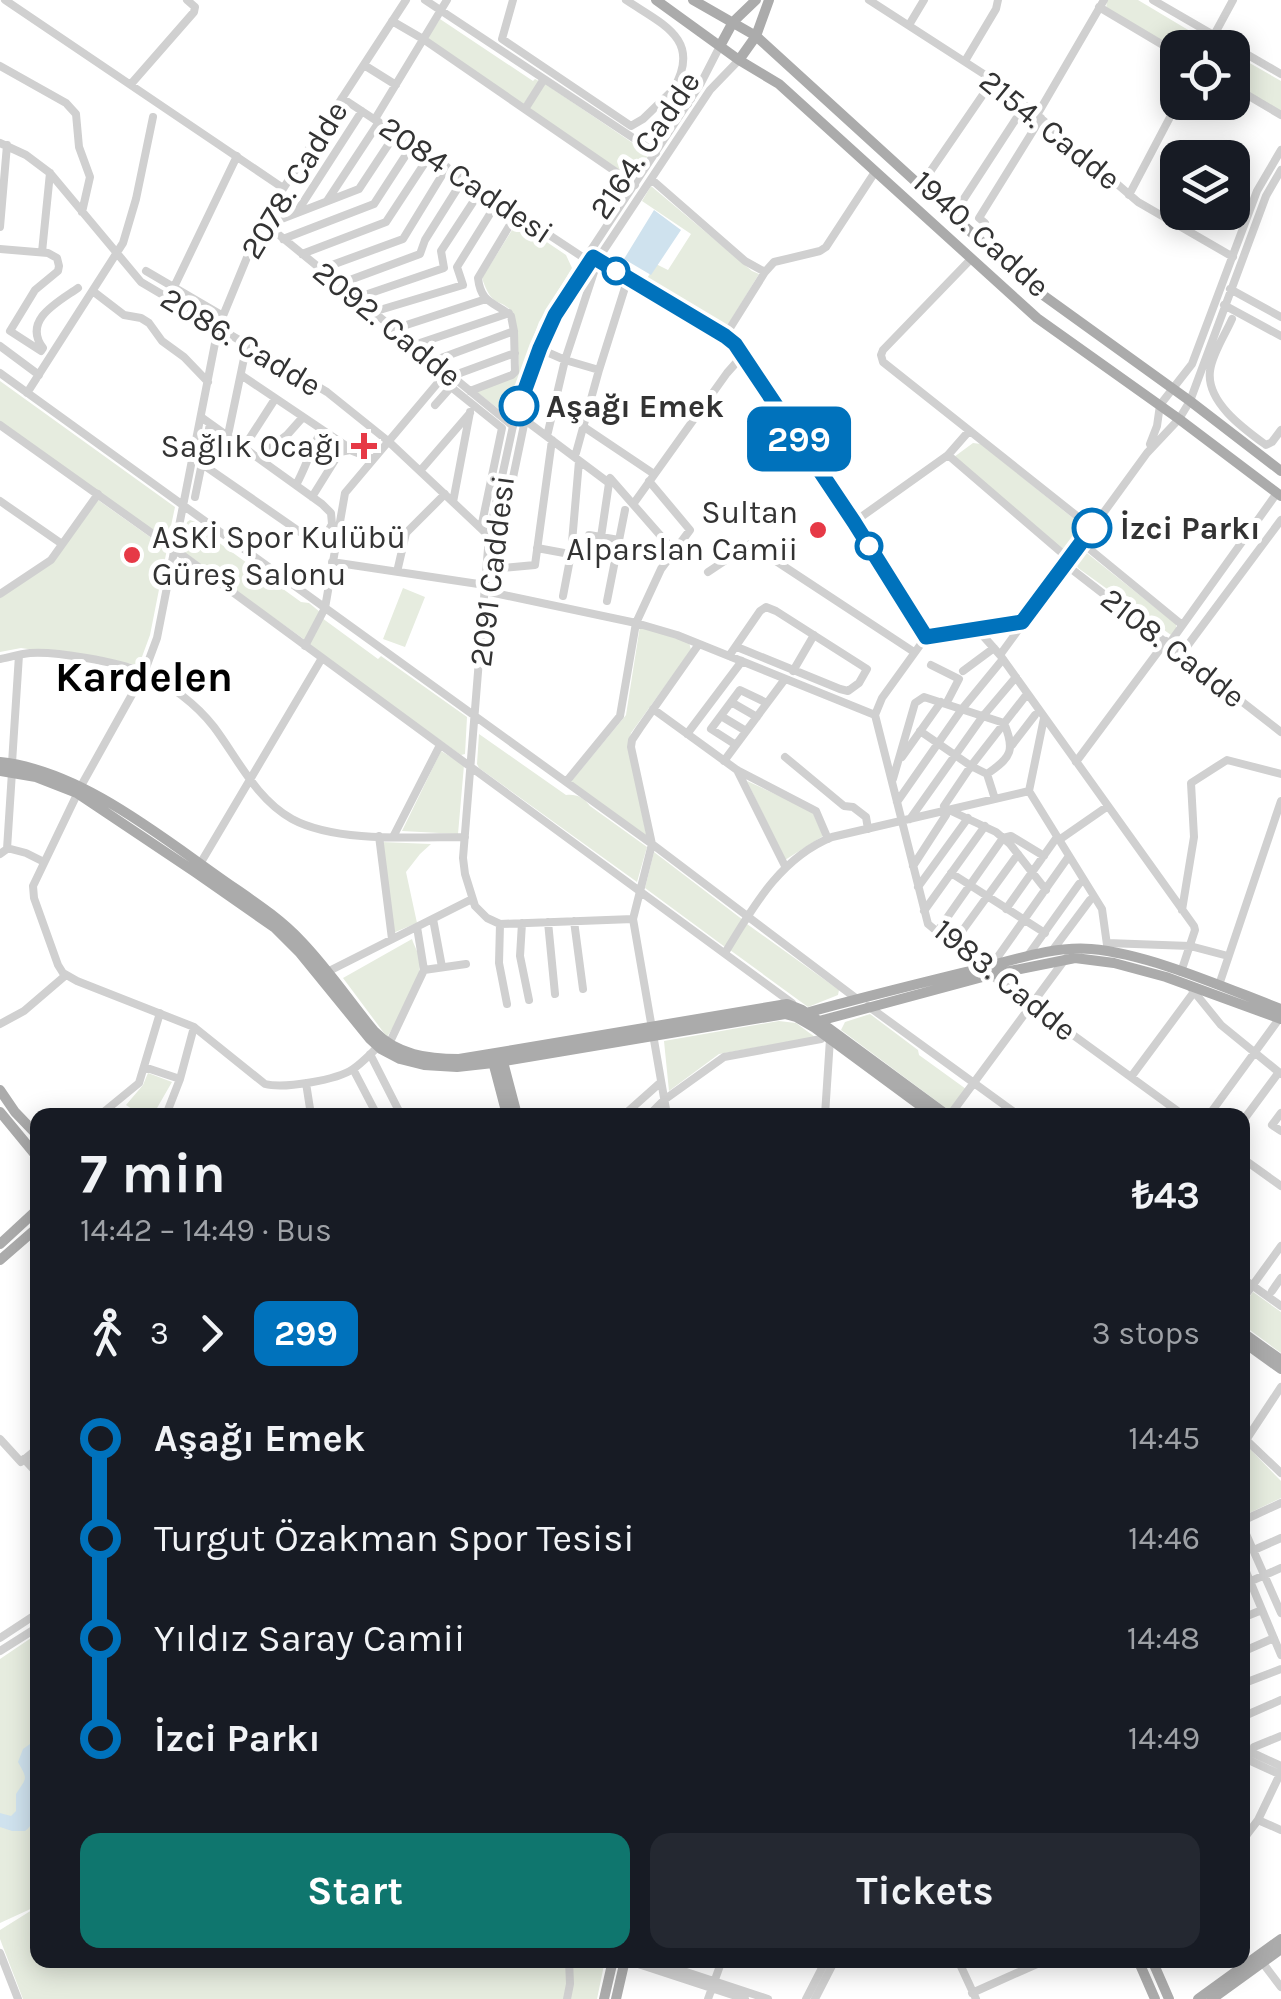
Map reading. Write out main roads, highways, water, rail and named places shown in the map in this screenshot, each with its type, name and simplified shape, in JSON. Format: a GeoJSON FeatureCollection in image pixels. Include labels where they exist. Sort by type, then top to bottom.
{"type":"FeatureCollection","features":[{"type":"Feature","properties":{"kind":"main road","name":"1940. Cadde"},"geometry":{"type":"LineString","coordinates":[[656,0],[779,84],[1036,318],[1279,494]]}},
{"type":"Feature","properties":{"kind":"main road","name":"1940. Cadde"},"geometry":{"type":"LineString","coordinates":[[693,0],[756,36],[1030,285],[1281,471]]}},
{"type":"Feature","properties":{"kind":"main road","name":"2164. Cadde"},"geometry":{"type":"LineString","coordinates":[[720,46],[734,22],[756,0]]}},
{"type":"Feature","properties":{"kind":"main road","name":"2164. Cadde"},"geometry":{"type":"LineString","coordinates":[[739,60],[756,36],[769,0]]}},
{"type":"Feature","properties":{"kind":"main road"},"geometry":{"type":"LineString","coordinates":[[6,767],[37,770],[79,790],[200,864],[288,928],[380,1046]]}},
{"type":"Feature","properties":{"kind":"main road"},"geometry":{"type":"LineString","coordinates":[[79,790],[275,928],[380,1046],[400,1058],[424,1065],[457,1067],[652,1031],[803,1014],[988,969],[1066,958],[1114,963],[1281,1015]]}},
{"type":"Feature","properties":{"kind":"main road"},"geometry":{"type":"LineString","coordinates":[[821,1032],[868,1006],[1028,956],[1108,947],[1219,985],[1281,1015]]}},
{"type":"Feature","properties":{"kind":"main road"},"geometry":{"type":"LineString","coordinates":[[803,1014],[821,1032],[924,1108]]}},
{"type":"Feature","properties":{"kind":"main road"},"geometry":{"type":"LineString","coordinates":[[821,1032],[938,1108]]}},
{"type":"Feature","properties":{"kind":"main road"},"geometry":{"type":"LineString","coordinates":[[497,1058],[506,1108]]}},
{"type":"Feature","properties":{"kind":"main road"},"geometry":{"type":"LineString","coordinates":[[497,1058],[515,1108]]}},
{"type":"Feature","properties":{"kind":"main road"},"geometry":{"type":"LineString","coordinates":[[0,1090],[30,1128]]}},
{"type":"Feature","properties":{"kind":"main road"},"geometry":{"type":"LineString","coordinates":[[0,1112],[30,1148]]}},
{"type":"Feature","properties":{"kind":"main road"},"geometry":{"type":"LineString","coordinates":[[0,1244],[30,1216]]}},
{"type":"Feature","properties":{"kind":"main road"},"geometry":{"type":"LineString","coordinates":[[0,1260],[30,1234]]}},
{"type":"Feature","properties":{"kind":"main road"},"geometry":{"type":"LineString","coordinates":[[1250,1338],[1281,1360]]}},
{"type":"Feature","properties":{"kind":"main road"},"geometry":{"type":"LineString","coordinates":[[1250,1347],[1281,1370]]}},
{"type":"Feature","properties":{"kind":"main road"},"geometry":{"type":"LineString","coordinates":[[1250,1961],[1281,1938]]}},
{"type":"Feature","properties":{"kind":"main road"},"geometry":{"type":"LineString","coordinates":[[1212,1999],[1281,1949]]}},
{"type":"Feature","properties":{"kind":"main road"},"geometry":{"type":"LineString","coordinates":[[604,1999],[611,1968]]}},
{"type":"Feature","properties":{"kind":"main road"},"geometry":{"type":"LineString","coordinates":[[616,1999],[624,1968]]}},
{"type":"Feature","properties":{"kind":"main road"},"geometry":{"type":"LineString","coordinates":[[1141,1968],[1155,1999]]}},
{"type":"Feature","properties":{"kind":"main road"},"geometry":{"type":"LineString","coordinates":[[1156,1968],[1170,1997]]}},
{"type":"Feature","properties":{"kind":"main road"},"geometry":{"type":"LineString","coordinates":[[1198,1999],[1240,1968]]}},
{"type":"Feature","properties":{"kind":"water"},"geometry":{"type":"Polygon","coordinates":[[[654,210],[681,230],[651,275],[624,259],[654,210]]]}},
{"type":"Feature","properties":{"kind":"water"},"geometry":{"type":"Polygon","coordinates":[[[30,1744],[30,1826],[25,1831],[12,1831],[0,1827],[0,1813],[11,1816],[16,1811],[16,1794],[25,1778],[18,1762],[23,1749],[30,1744]]]}},
{"type":"Feature","properties":{"kind":"place","name":"Aşağı Emek"},"geometry":{"type":"Point","coordinates":[519,406]}},
{"type":"Feature","properties":{"kind":"place","name":"Sağlık Ocağı"},"geometry":{"type":"Point","coordinates":[364,446]}},
{"type":"Feature","properties":{"kind":"place","name":"İzci Parkı"},"geometry":{"type":"Point","coordinates":[1092,528]}},
{"type":"Feature","properties":{"kind":"place","name":"Sultan Alparslan Camii"},"geometry":{"type":"Point","coordinates":[818,530]}},
{"type":"Feature","properties":{"kind":"place","name":"ASKİ Spor Kulübü Güreş Salonu"},"geometry":{"type":"Point","coordinates":[132,555]}},
{"type":"Feature","properties":{"kind":"district","name":"Kardelen"},"geometry":{"type":"Point","coordinates":[144,677]}}]}
